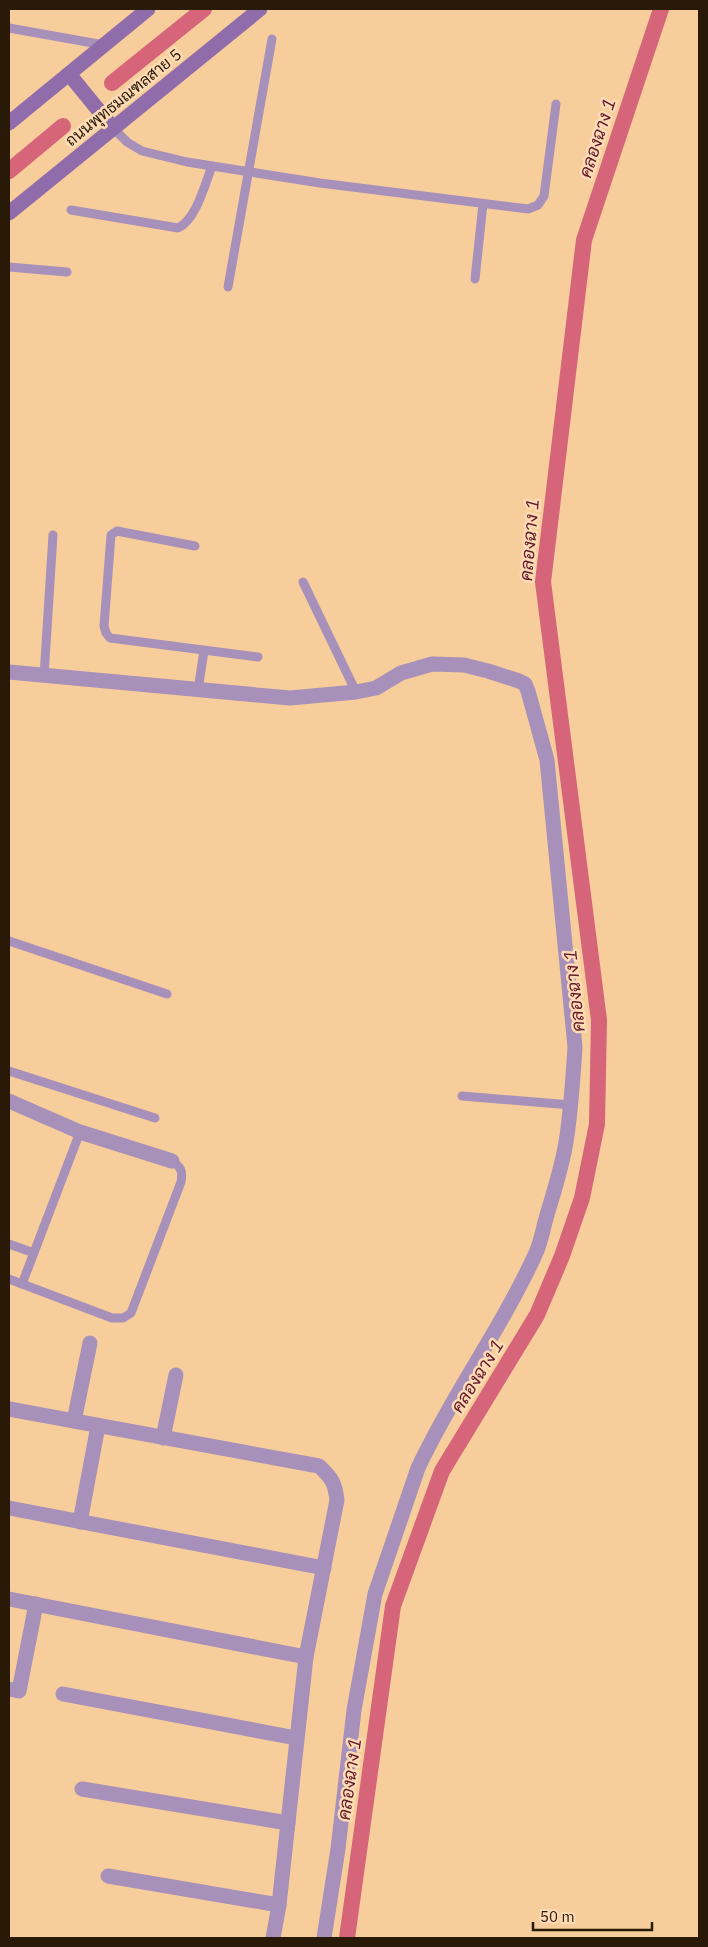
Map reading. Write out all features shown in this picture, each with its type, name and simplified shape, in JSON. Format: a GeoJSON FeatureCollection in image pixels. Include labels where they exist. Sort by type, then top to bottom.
{"type":"FeatureCollection","features":[{"type":"Feature","properties":{"kind":"main road"},"geometry":{"type":"LineString","coordinates":[[9,123],[148,9]]}},
{"type":"Feature","properties":{"kind":"main road","name":"ถนนพุทธมณฑลสาย 5"},"geometry":{"type":"LineString","coordinates":[[9,213],[260,9]]}},
{"type":"Feature","properties":{"kind":"main road"},"geometry":{"type":"LineString","coordinates":[[69,74],[112,128]]}},
{"type":"Feature","properties":{"kind":"street"},"geometry":{"type":"LineString","coordinates":[[9,672],[290,698],[356,692],[376,688],[400,673],[432,664],[464,665],[525,684],[547,760],[575,1047],[566,1143],[555,1190],[536,1254],[497,1327],[451,1403],[424,1455],[375,1594],[354,1710],[337,1858],[324,1938]]}},
{"type":"Feature","properties":{"kind":"street"},"geometry":{"type":"LineString","coordinates":[[9,1101],[80,1132],[172,1161]]}},
{"type":"Feature","properties":{"kind":"street"},"geometry":{"type":"LineString","coordinates":[[74,1421],[90,1343]]}},
{"type":"Feature","properties":{"kind":"street"},"geometry":{"type":"LineString","coordinates":[[164,1438],[176,1375]]}},
{"type":"Feature","properties":{"kind":"street"},"geometry":{"type":"LineString","coordinates":[[9,1409],[319,1466],[329,1475],[335,1486],[337,1500],[306,1657],[279,1905],[273,1938]]}},
{"type":"Feature","properties":{"kind":"street"},"geometry":{"type":"LineString","coordinates":[[80,1522],[98,1426]]}},
{"type":"Feature","properties":{"kind":"street"},"geometry":{"type":"LineString","coordinates":[[9,1508],[324,1568]]}},
{"type":"Feature","properties":{"kind":"street"},"geometry":{"type":"LineString","coordinates":[[9,1599],[306,1657]]}},
{"type":"Feature","properties":{"kind":"street"},"geometry":{"type":"LineString","coordinates":[[9,1689],[19,1691],[36,1604]]}},
{"type":"Feature","properties":{"kind":"street"},"geometry":{"type":"LineString","coordinates":[[63,1694],[296,1738]]}},
{"type":"Feature","properties":{"kind":"street"},"geometry":{"type":"LineString","coordinates":[[82,1789],[288,1823]]}},
{"type":"Feature","properties":{"kind":"street"},"geometry":{"type":"LineString","coordinates":[[108,1876],[279,1905]]}},
{"type":"Feature","properties":{"kind":"lane"},"geometry":{"type":"LineString","coordinates":[[9,28],[104,45]]}},
{"type":"Feature","properties":{"kind":"lane"},"geometry":{"type":"LineString","coordinates":[[228,287],[272,39]]}},
{"type":"Feature","properties":{"kind":"lane"},"geometry":{"type":"LineString","coordinates":[[112,128],[142,151],[187,162],[320,184],[528,209],[538,205],[544,196],[556,104]]}},
{"type":"Feature","properties":{"kind":"lane"},"geometry":{"type":"LineString","coordinates":[[70,210],[178,228],[185,225],[192,217],[212,166]]}},
{"type":"Feature","properties":{"kind":"lane"},"geometry":{"type":"LineString","coordinates":[[475,279],[483,204]]}},
{"type":"Feature","properties":{"kind":"lane"},"geometry":{"type":"LineString","coordinates":[[9,267],[68,272]]}},
{"type":"Feature","properties":{"kind":"lane"},"geometry":{"type":"LineString","coordinates":[[195,546],[117,532],[111,535],[104,626],[106,633],[110,638],[258,658]]}},
{"type":"Feature","properties":{"kind":"lane"},"geometry":{"type":"LineString","coordinates":[[44,676],[53,535]]}},
{"type":"Feature","properties":{"kind":"lane"},"geometry":{"type":"LineString","coordinates":[[303,582],[356,692]]}},
{"type":"Feature","properties":{"kind":"lane"},"geometry":{"type":"LineString","coordinates":[[198,690],[204,651]]}},
{"type":"Feature","properties":{"kind":"lane"},"geometry":{"type":"LineString","coordinates":[[9,942],[168,994]]}},
{"type":"Feature","properties":{"kind":"lane"},"geometry":{"type":"LineString","coordinates":[[9,1072],[155,1118]]}},
{"type":"Feature","properties":{"kind":"lane"},"geometry":{"type":"LineString","coordinates":[[462,1096],[571,1105]]}},
{"type":"Feature","properties":{"kind":"lane"},"geometry":{"type":"LineString","coordinates":[[22,1284],[80,1132]]}},
{"type":"Feature","properties":{"kind":"lane"},"geometry":{"type":"LineString","coordinates":[[9,1279],[112,1318],[123,1318],[131,1313],[181,1182],[183,1173],[179,1166],[172,1161]]}},
{"type":"Feature","properties":{"kind":"lane"},"geometry":{"type":"LineString","coordinates":[[9,1244],[34,1254]]}},
{"type":"Feature","properties":{"kind":"waterway"},"geometry":{"type":"LineString","coordinates":[[112,83],[204,9]]}},
{"type":"Feature","properties":{"kind":"waterway","name":"คลองฉาง 1"},"geometry":{"type":"LineString","coordinates":[[347,1938],[393,1606],[442,1471],[537,1315],[562,1256],[582,1198],[597,1124],[599,1020],[543,582],[584,240],[661,9]]}},
{"type":"Feature","properties":{"kind":"waterway"},"geometry":{"type":"LineString","coordinates":[[9,171],[63,126]]}}]}
